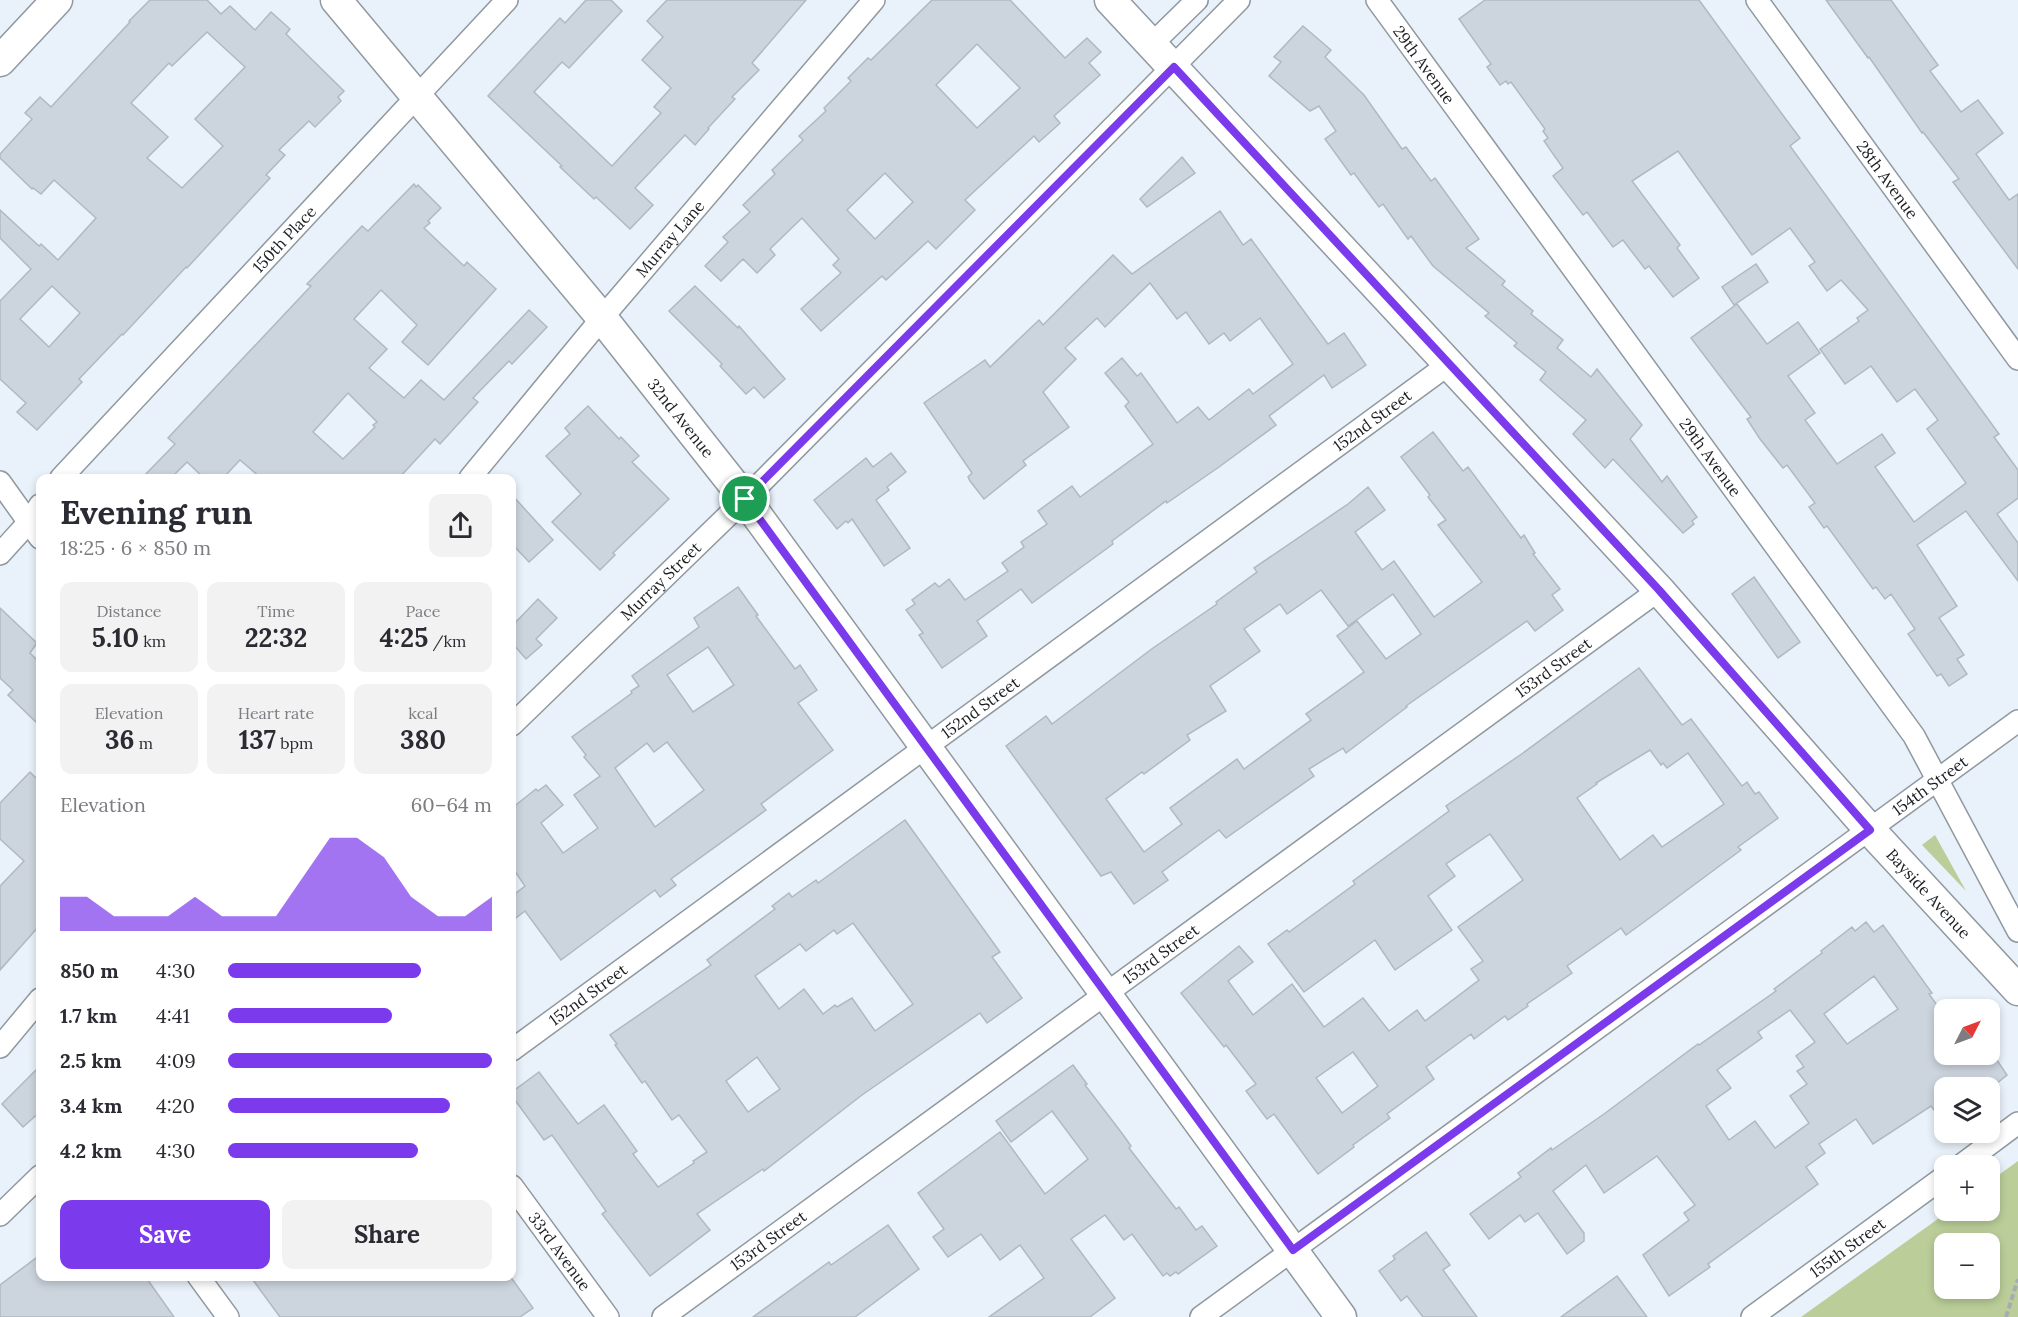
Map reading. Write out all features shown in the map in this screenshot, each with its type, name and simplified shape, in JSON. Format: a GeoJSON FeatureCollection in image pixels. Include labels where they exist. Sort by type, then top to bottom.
{"type":"FeatureCollection","features":[{"type":"Feature","properties":{"kind":"street"},"geometry":{"type":"LineString","coordinates":[[0,61],[57,0]]}},
{"type":"Feature","properties":{"kind":"street","name":"32nd Avenue"},"geometry":{"type":"LineString","coordinates":[[336,0],[602,318],[745,499],[1341,1317]]}},
{"type":"Feature","properties":{"kind":"street","name":"150th Place"},"geometry":{"type":"LineString","coordinates":[[65,474],[507,0]]}},
{"type":"Feature","properties":{"kind":"street","name":"Murray Lane"},"geometry":{"type":"LineString","coordinates":[[473,474],[602,318],[874,0]]}},
{"type":"Feature","properties":{"kind":"street","name":"Bayside Avenue"},"geometry":{"type":"LineString","coordinates":[[1110,0],[1659,590],[1870,830],[2018,990]]}},
{"type":"Feature","properties":{"kind":"street"},"geometry":{"type":"LineString","coordinates":[[1152,44],[1197,0]]}},
{"type":"Feature","properties":{"kind":"street","name":"Murray Street"},"geometry":{"type":"LineString","coordinates":[[516,721],[745,499],[1239,0]]}},
{"type":"Feature","properties":{"kind":"street","name":"29th Avenue"},"geometry":{"type":"LineString","coordinates":[[1377,0],[1906,724],[2018,931]]}},
{"type":"Feature","properties":{"kind":"street","name":"28th Avenue"},"geometry":{"type":"LineString","coordinates":[[1757,0],[2018,359]]}},
{"type":"Feature","properties":{"kind":"street","name":"152nd Street"},"geometry":{"type":"LineString","coordinates":[[516,1047],[1449,364]]}},
{"type":"Feature","properties":{"kind":"street"},"geometry":{"type":"LineString","coordinates":[[0,482],[36,521]]}},
{"type":"Feature","properties":{"kind":"street"},"geometry":{"type":"LineString","coordinates":[[0,554],[36,523]]}},
{"type":"Feature","properties":{"kind":"street","name":"153rd Street"},"geometry":{"type":"LineString","coordinates":[[663,1317],[1659,590]]}},
{"type":"Feature","properties":{"kind":"street","name":"154th Street"},"geometry":{"type":"LineString","coordinates":[[1201,1317],[2018,721]]}},
{"type":"Feature","properties":{"kind":"street"},"geometry":{"type":"LineString","coordinates":[[0,1047],[36,1004]]}},
{"type":"Feature","properties":{"kind":"street"},"geometry":{"type":"LineString","coordinates":[[1975,1155],[2018,1123]]}},
{"type":"Feature","properties":{"kind":"street"},"geometry":{"type":"LineString","coordinates":[[0,1215],[36,1180]]}},
{"type":"Feature","properties":{"kind":"street","name":"155th Street"},"geometry":{"type":"LineString","coordinates":[[1752,1317],[1934,1184]]}},
{"type":"Feature","properties":{"kind":"street","name":"33rd Avenue"},"geometry":{"type":"LineString","coordinates":[[516,1191],[608,1317]]}},
{"type":"Feature","properties":{"kind":"street"},"geometry":{"type":"LineString","coordinates":[[202,1281],[228,1317]]}},
{"type":"Feature","properties":{"kind":"path"},"geometry":{"type":"LineString","coordinates":[[2006,1317],[2018,1279]]}},
{"type":"Feature","properties":{"kind":"green space"},"geometry":{"type":"Polygon","coordinates":[[[1935,835],[1966,891],[1922,845],[1935,835]]]}},
{"type":"Feature","properties":{"kind":"green space"},"geometry":{"type":"Polygon","coordinates":[[[2018,1161],[2018,1317],[1801,1317],[1935,1221],[2000,1221],[2000,1174],[2018,1161]]]}},
{"type":"Feature","properties":{"kind":"building"},"geometry":{"type":"Polygon","coordinates":[[[150,0],[207,0],[221,14],[230,6],[255,30],[271,12],[290,29],[286,34],[344,91],[338,97],[341,101],[315,127],[309,121],[279,150],[285,155],[266,175],[270,178],[187,268],[79,379],[82,382],[37,430],[17,412],[26,403],[0,379],[0,301],[31,269],[0,238],[0,210],[39,246],[41,244],[58,260],[96,218],[54,180],[41,194],[32,189],[0,158],[0,154],[32,119],[25,113],[40,97],[51,107],[150,0]],[[207,32],[172,66],[169,63],[131,103],[168,137],[147,158],[182,188],[223,146],[195,119],[245,67],[207,32]],[[52,286],[20,319],[49,347],[80,313],[52,286]]]}},
{"type":"Feature","properties":{"kind":"building"},"geometry":{"type":"Polygon","coordinates":[[[586,0],[611,0],[622,11],[569,68],[562,62],[534,92],[612,166],[661,113],[654,107],[671,88],[642,60],[663,37],[647,21],[667,0],[806,0],[752,63],[759,70],[732,97],[735,99],[695,145],[685,135],[635,188],[653,205],[630,229],[596,197],[594,199],[488,96],[560,18],[565,23],[586,0]]]}},
{"type":"Feature","properties":{"kind":"building"},"geometry":{"type":"Polygon","coordinates":[[[932,0],[1010,0],[1065,58],[1087,38],[1101,52],[1089,63],[1100,75],[1054,116],[1060,123],[1039,142],[1034,136],[965,200],[975,210],[936,249],[928,241],[886,280],[882,276],[821,331],[801,309],[841,273],[833,265],[839,259],[802,218],[770,249],[775,255],[757,273],[743,259],[721,281],[705,266],[728,242],[723,237],[750,212],[743,205],[775,174],[772,170],[803,140],[799,136],[826,111],[824,108],[851,81],[848,78],[868,58],[871,60],[932,0]],[[977,44],[936,85],[977,128],[1020,88],[977,44]],[[885,173],[847,210],[875,239],[913,202],[885,173]]]}},
{"type":"Feature","properties":{"kind":"building"},"geometry":{"type":"Polygon","coordinates":[[[1485,0],[1699,0],[1800,138],[1790,146],[1999,434],[1994,437],[2018,470],[2018,498],[1997,514],[2018,543],[2018,581],[1966,511],[1917,545],[1957,606],[1939,618],[1964,655],[1957,659],[1967,674],[1949,686],[1941,674],[1937,676],[1908,634],[1915,629],[1891,594],[1885,599],[1876,587],[1873,589],[1827,526],[1824,528],[1809,507],[1815,503],[1787,465],[1783,468],[1760,439],[1747,419],[1751,417],[1691,338],[1737,304],[1767,344],[1798,322],[1820,353],[1788,376],[1815,413],[1805,420],[1837,464],[1882,434],[1895,453],[1875,467],[1914,522],[1966,483],[1927,429],[1938,420],[1915,389],[1897,402],[1871,366],[1845,384],[1820,349],[1859,321],[1857,318],[1868,310],[1841,280],[1827,291],[1809,266],[1815,262],[1790,228],[1752,255],[1678,151],[1632,181],[1680,245],[1677,248],[1699,278],[1673,297],[1649,266],[1645,269],[1623,240],[1613,247],[1587,212],[1583,215],[1553,176],[1563,168],[1544,141],[1548,138],[1543,131],[1545,129],[1511,82],[1508,84],[1506,81],[1500,85],[1487,67],[1491,64],[1459,19],[1485,0]]]}},
{"type":"Feature","properties":{"kind":"building"},"geometry":{"type":"Polygon","coordinates":[[[1826,0],[1891,0],[1938,65],[1930,71],[1961,112],[1978,100],[2003,133],[1976,154],[2009,200],[2018,194],[2018,269],[1953,182],[1959,179],[1922,133],[1826,0]]]}},
{"type":"Feature","properties":{"kind":"building"},"geometry":{"type":"Polygon","coordinates":[[[1303,26],[1331,50],[1325,57],[1364,95],[1402,149],[1406,147],[1431,181],[1435,178],[1479,239],[1466,248],[1505,281],[1502,285],[1533,311],[1531,314],[1563,340],[1557,348],[1591,377],[1597,369],[1642,425],[1630,439],[1662,482],[1667,476],[1697,517],[1692,521],[1694,524],[1683,533],[1613,459],[1605,468],[1573,434],[1586,420],[1540,380],[1546,372],[1514,346],[1517,343],[1485,316],[1489,313],[1433,266],[1411,236],[1408,239],[1383,204],[1379,207],[1354,173],[1351,175],[1325,139],[1336,131],[1319,106],[1310,111],[1269,76],[1281,62],[1274,57],[1303,26]]]}},
{"type":"Feature","properties":{"kind":"building"},"geometry":{"type":"Polygon","coordinates":[[[1182,157],[1195,173],[1147,207],[1140,199],[1182,157]]]}},
{"type":"Feature","properties":{"kind":"building"},"geometry":{"type":"Polygon","coordinates":[[[414,184],[416,187],[418,185],[441,208],[424,228],[464,266],[467,262],[496,289],[428,365],[402,342],[417,325],[381,290],[354,319],[387,349],[369,368],[404,398],[421,380],[444,400],[529,310],[547,327],[512,364],[509,361],[473,398],[478,402],[440,444],[435,439],[403,474],[256,474],[240,460],[227,474],[200,474],[187,462],[175,474],[146,474],[175,444],[168,438],[311,286],[307,284],[362,226],[368,231],[414,184]],[[348,393],[313,432],[343,459],[375,427],[373,425],[377,422],[348,393]]]}},
{"type":"Feature","properties":{"kind":"building"},"geometry":{"type":"Polygon","coordinates":[[[1220,211],[1243,245],[1251,239],[1328,344],[1344,333],[1366,365],[1332,388],[1324,375],[1269,416],[1276,425],[1167,503],[1166,501],[1112,541],[1113,544],[1032,603],[1021,589],[977,621],[987,636],[942,668],[919,635],[923,633],[906,610],[915,604],[912,600],[935,583],[939,587],[949,579],[965,600],[1008,571],[1002,563],[1024,547],[1021,542],[1047,524],[1038,511],[1072,486],[1080,497],[1153,444],[1125,406],[1129,402],[1105,373],[1122,358],[1137,376],[1141,373],[1177,423],[1198,407],[1209,420],[1249,389],[1253,394],[1293,364],[1260,318],[1230,341],[1224,333],[1209,344],[1186,312],[1177,319],[1150,283],[1105,327],[1097,318],[1065,348],[1076,359],[1043,392],[1069,427],[1023,461],[1026,465],[984,499],[968,477],[972,473],[924,403],[985,360],[990,367],[1039,320],[1043,325],[1113,255],[1132,274],[1220,211]]]}},
{"type":"Feature","properties":{"kind":"building"},"geometry":{"type":"Polygon","coordinates":[[[1756,264],[1768,282],[1734,305],[1722,287],[1756,264]]]}},
{"type":"Feature","properties":{"kind":"building"},"geometry":{"type":"Polygon","coordinates":[[[695,286],[738,328],[739,326],[785,379],[764,398],[754,387],[746,394],[720,366],[722,364],[669,311],[695,286]]]}},
{"type":"Feature","properties":{"kind":"building"},"geometry":{"type":"Polygon","coordinates":[[[588,406],[619,439],[621,437],[639,456],[632,462],[669,499],[613,553],[615,555],[600,570],[552,522],[581,494],[546,456],[570,434],[565,428],[588,406]]]}},
{"type":"Feature","properties":{"kind":"building"},"geometry":{"type":"Polygon","coordinates":[[[1433,432],[1463,471],[1468,467],[1521,538],[1524,535],[1535,553],[1533,554],[1560,589],[1552,595],[1563,610],[1535,631],[1527,621],[1406,706],[1346,753],[1343,748],[1309,769],[1314,776],[1226,838],[1219,830],[1162,872],[1168,880],[1134,904],[1111,872],[1101,876],[1006,746],[1046,716],[1052,724],[1153,648],[1217,604],[1216,602],[1257,572],[1254,568],[1348,504],[1368,487],[1385,510],[1355,532],[1382,570],[1394,561],[1434,617],[1482,582],[1438,525],[1446,520],[1401,457],[1433,432]],[[1321,590],[1287,614],[1280,604],[1244,629],[1260,651],[1210,686],[1226,711],[1187,735],[1190,740],[1106,799],[1144,852],[1182,824],[1170,808],[1237,759],[1244,769],[1311,720],[1306,714],[1364,672],[1337,636],[1357,621],[1386,659],[1421,634],[1393,594],[1348,626],[1321,590]]]}},
{"type":"Feature","properties":{"kind":"building"},"geometry":{"type":"Polygon","coordinates":[[[891,453],[906,472],[887,487],[889,490],[876,500],[910,548],[884,566],[852,519],[837,529],[814,500],[866,458],[873,467],[891,453]]]}},
{"type":"Feature","properties":{"kind":"building"},"geometry":{"type":"Polygon","coordinates":[[[516,499],[553,540],[529,562],[516,548],[516,499]]]}},
{"type":"Feature","properties":{"kind":"building"},"geometry":{"type":"Polygon","coordinates":[[[1754,577],[1800,642],[1778,658],[1732,594],[1754,577]]]}},
{"type":"Feature","properties":{"kind":"building"},"geometry":{"type":"Polygon","coordinates":[[[738,587],[795,669],[800,665],[817,690],[798,703],[833,750],[761,804],[766,810],[671,879],[676,885],[660,897],[655,890],[561,960],[525,911],[516,918],[516,893],[525,886],[516,873],[516,805],[536,789],[538,791],[546,785],[563,805],[541,823],[563,853],[598,828],[574,795],[600,776],[584,757],[586,755],[572,737],[639,686],[632,676],[699,627],[694,618],[738,587]],[[708,647],[667,675],[693,712],[734,685],[708,647]],[[667,742],[654,752],[647,743],[615,768],[655,827],[704,790],[667,742]]]}},
{"type":"Feature","properties":{"kind":"building"},"geometry":{"type":"Polygon","coordinates":[[[538,599],[557,618],[536,639],[542,645],[526,659],[516,648],[516,622],[538,599]]]}},
{"type":"Feature","properties":{"kind":"building"},"geometry":{"type":"Polygon","coordinates":[[[0,608],[36,642],[30,653],[36,659],[36,722],[8,695],[13,690],[0,678],[0,608]]]}},
{"type":"Feature","properties":{"kind":"building"},"geometry":{"type":"Polygon","coordinates":[[[1639,668],[1682,725],[1691,719],[1742,786],[1747,782],[1755,794],[1759,792],[1778,818],[1738,847],[1741,850],[1626,935],[1621,928],[1567,966],[1572,973],[1527,1004],[1528,1006],[1508,1020],[1505,1016],[1474,1039],[1471,1034],[1426,1067],[1434,1079],[1387,1114],[1390,1118],[1318,1174],[1274,1114],[1267,1119],[1246,1091],[1256,1084],[1181,993],[1239,946],[1253,962],[1228,981],[1253,1015],[1292,984],[1324,1027],[1363,998],[1389,1031],[1417,1010],[1425,1021],[1479,980],[1471,969],[1483,961],[1458,927],[1523,880],[1490,834],[1446,864],[1455,876],[1428,896],[1452,930],[1395,970],[1375,940],[1304,992],[1268,944],[1287,930],[1289,932],[1355,884],[1353,881],[1449,811],[1446,806],[1639,668]],[[1650,750],[1596,783],[1577,798],[1620,860],[1653,835],[1662,847],[1724,804],[1688,753],[1667,768],[1663,763],[1661,765],[1650,750]],[[1353,1052],[1316,1078],[1342,1113],[1378,1086],[1353,1052]]]}},
{"type":"Feature","properties":{"kind":"building"},"geometry":{"type":"Polygon","coordinates":[[[30,772],[36,778],[36,930],[0,970],[0,886],[24,861],[0,839],[0,803],[30,772]]]}},
{"type":"Feature","properties":{"kind":"building"},"geometry":{"type":"Polygon","coordinates":[[[905,820],[1000,952],[992,957],[1022,998],[987,1023],[980,1013],[862,1095],[764,1171],[763,1169],[697,1214],[710,1230],[650,1276],[602,1214],[606,1211],[552,1135],[544,1140],[516,1102],[516,1089],[539,1072],[578,1124],[604,1105],[637,1151],[633,1154],[658,1187],[694,1163],[693,1161],[707,1152],[679,1115],[672,1120],[645,1081],[642,1083],[610,1035],[711,965],[707,960],[775,909],[772,906],[789,893],[792,897],[816,880],[818,883],[905,820]],[[853,923],[837,934],[834,930],[806,951],[800,944],[755,976],[779,1009],[804,989],[823,1014],[835,1005],[837,1007],[852,998],[875,1031],[913,1004],[853,923]],[[757,1057],[726,1081],[748,1112],[780,1089],[757,1057]]]}},
{"type":"Feature","properties":{"kind":"building"},"geometry":{"type":"Polygon","coordinates":[[[1866,922],[1874,932],[1883,925],[1932,993],[1929,994],[1934,1001],[1934,1065],[2000,1064],[2007,1075],[2000,1081],[2000,1077],[1934,1077],[1934,1110],[1931,1106],[1873,1144],[1856,1119],[1819,1144],[1825,1153],[1806,1167],[1818,1184],[1708,1264],[1710,1267],[1669,1296],[1643,1255],[1689,1220],[1684,1213],[1695,1205],[1657,1156],[1604,1193],[1586,1165],[1553,1191],[1584,1233],[1584,1241],[1567,1254],[1538,1213],[1525,1222],[1520,1215],[1489,1239],[1470,1214],[1521,1177],[1518,1173],[1551,1148],[1552,1150],[1604,1114],[1698,1044],[1776,991],[1774,989],[1852,927],[1855,931],[1866,922]],[[1874,976],[1824,1014],[1847,1044],[1898,1009],[1874,976]],[[1790,1010],[1758,1032],[1762,1038],[1717,1070],[1731,1088],[1706,1106],[1729,1140],[1755,1121],[1775,1148],[1809,1123],[1790,1096],[1807,1084],[1797,1071],[1804,1067],[1796,1056],[1815,1042],[1790,1010]]]}},
{"type":"Feature","properties":{"kind":"building"},"geometry":{"type":"Polygon","coordinates":[[[1073,1065],[1087,1084],[1085,1085],[1131,1146],[1129,1148],[1176,1209],[1179,1207],[1196,1230],[1202,1226],[1217,1246],[1178,1274],[1176,1272],[1170,1276],[1167,1273],[1163,1276],[1132,1234],[1124,1240],[1105,1215],[1071,1239],[1115,1298],[1090,1317],[989,1317],[1044,1278],[1020,1245],[1000,1260],[981,1234],[948,1257],[933,1237],[944,1229],[918,1193],[1000,1132],[1045,1194],[1088,1159],[1052,1111],[1011,1142],[996,1121],[1073,1065]]]}},
{"type":"Feature","properties":{"kind":"building"},"geometry":{"type":"Polygon","coordinates":[[[36,1070],[36,1116],[23,1127],[2,1104],[36,1070]]]}},
{"type":"Feature","properties":{"kind":"building"},"geometry":{"type":"Polygon","coordinates":[[[888,1225],[919,1269],[855,1317],[753,1317],[829,1262],[831,1265],[888,1225]]]}},
{"type":"Feature","properties":{"kind":"building"},"geometry":{"type":"Polygon","coordinates":[[[1426,1232],[1450,1265],[1443,1270],[1477,1317],[1423,1317],[1407,1296],[1401,1301],[1379,1271],[1395,1259],[1393,1256],[1426,1232]]]}},
{"type":"Feature","properties":{"kind":"building"},"geometry":{"type":"Polygon","coordinates":[[[36,1258],[36,1281],[149,1281],[174,1317],[0,1317],[0,1285],[36,1258]]]}},
{"type":"Feature","properties":{"kind":"building"},"geometry":{"type":"Polygon","coordinates":[[[1617,1276],[1647,1317],[1561,1317],[1617,1276]]]}},
{"type":"Feature","properties":{"kind":"building"},"geometry":{"type":"Polygon","coordinates":[[[254,1281],[514,1281],[533,1308],[520,1317],[280,1317],[254,1281]]]}},
{"type":"Feature","properties":{"kind":"route"},"geometry":{"type":"LineString","coordinates":[[1174,67],[1659,590],[1870,830],[1293,1250],[745,499],[1174,67]]}}]}
